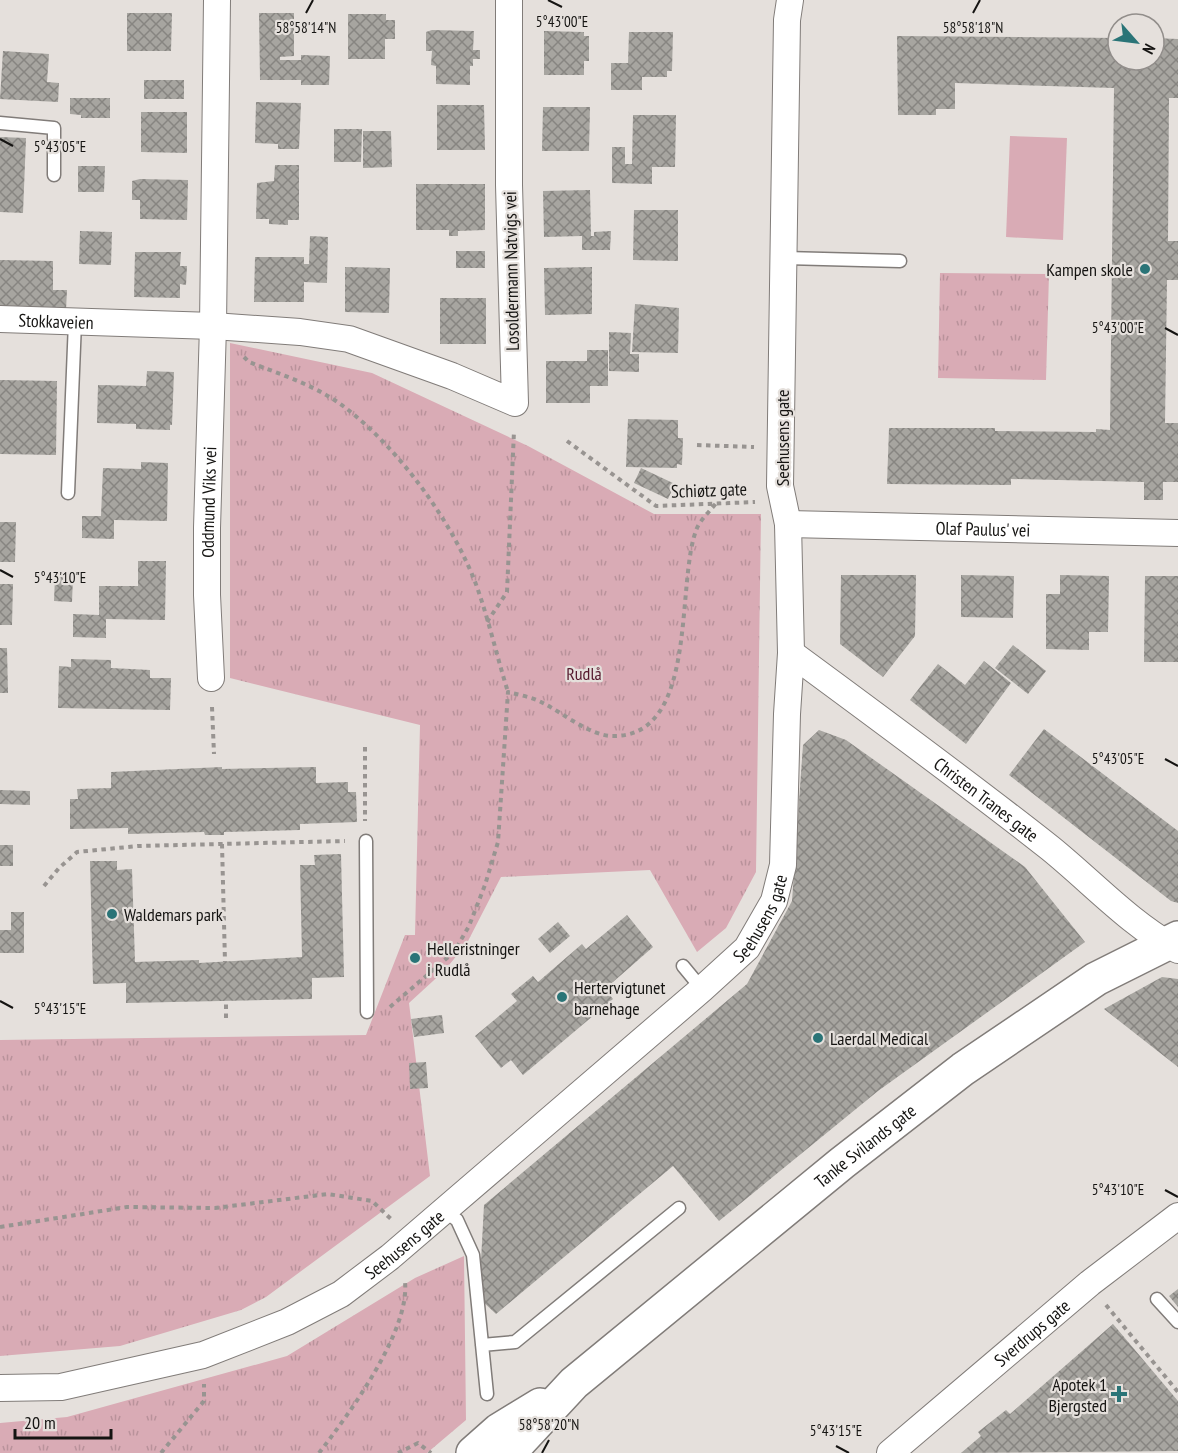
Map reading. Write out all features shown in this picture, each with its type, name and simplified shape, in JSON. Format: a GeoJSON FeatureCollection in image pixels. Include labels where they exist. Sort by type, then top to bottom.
{"type":"FeatureCollection","features":[{"type":"Feature","properties":{"kind":"main road","name":"Tanke Svilands gate"},"geometry":{"type":"LineString","coordinates":[[473,1453],[499,1430],[574,1383],[842,1162],[963,1069],[1096,979],[1174,944]]}},
{"type":"Feature","properties":{"kind":"main road","name":"Tanke Svilands gate"},"geometry":{"type":"LineString","coordinates":[[509,1453],[574,1383]]}},
{"type":"Feature","properties":{"kind":"street","name":"Oddmund Viks vei"},"geometry":{"type":"LineString","coordinates":[[211,678],[207,539],[213,326],[217,0]]}},
{"type":"Feature","properties":{"kind":"street","name":"Losoldermann Natvigs vei"},"geometry":{"type":"LineString","coordinates":[[509,0],[509,185],[515,403]]}},
{"type":"Feature","properties":{"kind":"street","name":"Seehusens gate"},"geometry":{"type":"LineString","coordinates":[[0,1388],[61,1387],[203,1355],[287,1322],[341,1294],[390,1257],[747,948],[776,892],[783,865],[791,653],[788,524],[780,486],[787,20],[790,0]]}},
{"type":"Feature","properties":{"kind":"street","name":"Stokkaveien"},"geometry":{"type":"LineString","coordinates":[[0,320],[213,326]]}},
{"type":"Feature","properties":{"kind":"street"},"geometry":{"type":"LineString","coordinates":[[213,326],[300,332],[349,339],[385,350],[515,403]]}},
{"type":"Feature","properties":{"kind":"street","name":"Olaf Paulus' vei"},"geometry":{"type":"LineString","coordinates":[[788,524],[1178,533]]}},
{"type":"Feature","properties":{"kind":"street","name":"Christen Tranes gate"},"geometry":{"type":"LineString","coordinates":[[791,653],[1003,811],[1174,944]]}},
{"type":"Feature","properties":{"kind":"street","name":"Sverdrups gate"},"geometry":{"type":"LineString","coordinates":[[890,1453],[1090,1283],[1178,1216]]}},
{"type":"Feature","properties":{"kind":"lane"},"geometry":{"type":"LineString","coordinates":[[0,123],[54,128],[54,175]]}},
{"type":"Feature","properties":{"kind":"lane"},"geometry":{"type":"LineString","coordinates":[[785,258],[900,261]]}},
{"type":"Feature","properties":{"kind":"lane"},"geometry":{"type":"LineString","coordinates":[[68,493],[75,322]]}},
{"type":"Feature","properties":{"kind":"lane"},"geometry":{"type":"LineString","coordinates":[[366,841],[367,1012]]}},
{"type":"Feature","properties":{"kind":"lane"},"geometry":{"type":"LineString","coordinates":[[683,966],[702,989]]}},
{"type":"Feature","properties":{"kind":"lane"},"geometry":{"type":"LineString","coordinates":[[482,1345],[514,1342],[679,1208]]}},
{"type":"Feature","properties":{"kind":"lane"},"geometry":{"type":"LineString","coordinates":[[443,1210],[457,1221],[473,1255],[487,1394]]}},
{"type":"Feature","properties":{"kind":"lane"},"geometry":{"type":"LineString","coordinates":[[1157,1299],[1178,1322]]}},
{"type":"Feature","properties":{"kind":"path"},"geometry":{"type":"LineString","coordinates":[[213,326],[249,362],[315,389],[347,409],[383,444],[444,517],[476,586],[508,692],[498,842],[485,885],[469,926],[454,952],[390,1007]]}},
{"type":"Feature","properties":{"kind":"path"},"geometry":{"type":"LineString","coordinates":[[487,622],[507,591],[515,403]]}},
{"type":"Feature","properties":{"kind":"path","name":"Schiøtz gate"},"geometry":{"type":"LineString","coordinates":[[567,441],[656,506],[765,502]]}},
{"type":"Feature","properties":{"kind":"path"},"geometry":{"type":"LineString","coordinates":[[697,445],[766,447]]}},
{"type":"Feature","properties":{"kind":"path"},"geometry":{"type":"LineString","coordinates":[[508,692],[540,701],[590,729],[613,736],[637,730],[654,719],[667,702],[676,672],[690,558],[698,527],[717,502]]}},
{"type":"Feature","properties":{"kind":"path"},"geometry":{"type":"LineString","coordinates":[[211,678],[214,754]]}},
{"type":"Feature","properties":{"kind":"path"},"geometry":{"type":"LineString","coordinates":[[44,886],[77,852],[138,846],[366,841],[365,747]]}},
{"type":"Feature","properties":{"kind":"path"},"geometry":{"type":"LineString","coordinates":[[222,844],[225,962]]}},
{"type":"Feature","properties":{"kind":"path"},"geometry":{"type":"LineString","coordinates":[[226,1002],[226,1018]]}},
{"type":"Feature","properties":{"kind":"path"},"geometry":{"type":"LineString","coordinates":[[0,1227],[127,1208],[215,1208],[328,1194],[372,1202],[385,1210],[392,1220]]}},
{"type":"Feature","properties":{"kind":"path"},"geometry":{"type":"LineString","coordinates":[[319,1453],[378,1364],[399,1323],[405,1304],[405,1272]]}},
{"type":"Feature","properties":{"kind":"path"},"geometry":{"type":"LineString","coordinates":[[1117,1319],[1178,1392]]}},
{"type":"Feature","properties":{"kind":"path"},"geometry":{"type":"LineString","coordinates":[[161,1453],[204,1401],[204,1378]]}},
{"type":"Feature","properties":{"kind":"path"},"geometry":{"type":"LineString","coordinates":[[398,1453],[418,1443],[431,1453]]}},
{"type":"Feature","properties":{"kind":"green space"},"geometry":{"type":"Polygon","coordinates":[[[1010,136],[1067,138],[1063,240],[1006,237],[1010,136]]]}},
{"type":"Feature","properties":{"kind":"green space"},"geometry":{"type":"Polygon","coordinates":[[[940,273],[1049,274],[1046,380],[938,378],[940,273]]]}},
{"type":"Feature","properties":{"kind":"green space","name":"Rudlå"},"geometry":{"type":"Polygon","coordinates":[[[230,343],[372,373],[528,446],[654,514],[761,514],[756,872],[726,928],[697,952],[650,870],[501,877],[467,943],[445,970],[409,1003],[430,1176],[266,1297],[241,1310],[120,1346],[0,1356],[0,1040],[366,1035],[405,935],[415,935],[420,725],[230,678],[230,343]]]}},
{"type":"Feature","properties":{"kind":"green space"},"geometry":{"type":"Polygon","coordinates":[[[464,1256],[466,1420],[427,1453],[0,1453],[0,1423],[67,1417],[287,1356],[415,1278],[464,1256]]]}},
{"type":"Feature","properties":{"kind":"building"},"geometry":{"type":"Polygon","coordinates":[[[127,13],[172,13],[171,51],[127,51],[127,13]]]}},
{"type":"Feature","properties":{"kind":"building"},"geometry":{"type":"Polygon","coordinates":[[[259,13],[294,13],[294,56],[280,57],[280,60],[301,60],[301,55],[330,56],[329,85],[301,85],[301,80],[260,80],[259,13]]]}},
{"type":"Feature","properties":{"kind":"building"},"geometry":{"type":"Polygon","coordinates":[[[348,14],[386,14],[386,20],[395,20],[395,39],[385,39],[385,59],[348,59],[348,14]]]}},
{"type":"Feature","properties":{"kind":"building"},"geometry":{"type":"Polygon","coordinates":[[[432,30],[474,31],[473,50],[480,50],[480,59],[473,59],[473,66],[470,66],[470,85],[436,84],[436,66],[431,65],[432,51],[426,51],[426,32],[432,30]]]}},
{"type":"Feature","properties":{"kind":"building"},"geometry":{"type":"Polygon","coordinates":[[[544,31],[584,32],[584,36],[589,36],[589,61],[584,61],[584,75],[544,75],[544,31]]]}},
{"type":"Feature","properties":{"kind":"building"},"geometry":{"type":"Polygon","coordinates":[[[629,32],[673,32],[672,71],[667,71],[667,77],[642,77],[642,90],[611,90],[611,63],[628,63],[629,32]]]}},
{"type":"Feature","properties":{"kind":"building","name":"Kampen skole"},"geometry":{"type":"Polygon","coordinates":[[[897,36],[1106,38],[1106,72],[1166,72],[1166,38],[1178,39],[1178,98],[1169,98],[1168,241],[1178,241],[1178,280],[1167,280],[1165,423],[1178,423],[1178,482],[1163,482],[1163,500],[1144,500],[1144,482],[1011,479],[1011,485],[887,484],[889,428],[995,428],[995,431],[1096,432],[1096,429],[1110,430],[1114,88],[955,83],[955,109],[936,109],[936,115],[898,115],[897,36]]]}},
{"type":"Feature","properties":{"kind":"building"},"geometry":{"type":"Polygon","coordinates":[[[3,51],[49,54],[47,82],[59,83],[58,102],[0,99],[3,51]]]}},
{"type":"Feature","properties":{"kind":"building"},"geometry":{"type":"Polygon","coordinates":[[[144,80],[184,80],[184,99],[144,99],[144,80]]]}},
{"type":"Feature","properties":{"kind":"building"},"geometry":{"type":"Polygon","coordinates":[[[70,98],[110,98],[110,118],[81,118],[81,115],[70,114],[70,98]]]}},
{"type":"Feature","properties":{"kind":"building"},"geometry":{"type":"Polygon","coordinates":[[[256,102],[301,103],[299,149],[278,149],[278,144],[255,143],[256,102]]]}},
{"type":"Feature","properties":{"kind":"building"},"geometry":{"type":"Polygon","coordinates":[[[437,105],[484,105],[485,150],[437,150],[437,105]]]}},
{"type":"Feature","properties":{"kind":"building"},"geometry":{"type":"Polygon","coordinates":[[[543,107],[590,107],[589,151],[542,151],[543,107]]]}},
{"type":"Feature","properties":{"kind":"building"},"geometry":{"type":"Polygon","coordinates":[[[141,112],[187,112],[187,153],[141,152],[141,112]]]}},
{"type":"Feature","properties":{"kind":"building"},"geometry":{"type":"Polygon","coordinates":[[[633,115],[676,115],[675,167],[652,167],[652,184],[612,183],[612,147],[625,147],[625,164],[632,164],[633,115]]]}},
{"type":"Feature","properties":{"kind":"building"},"geometry":{"type":"Polygon","coordinates":[[[334,129],[362,129],[361,162],[334,162],[334,129]]]}},
{"type":"Feature","properties":{"kind":"building"},"geometry":{"type":"Polygon","coordinates":[[[363,131],[391,131],[392,167],[363,168],[363,131]]]}},
{"type":"Feature","properties":{"kind":"building"},"geometry":{"type":"Polygon","coordinates":[[[0,137],[26,138],[23,213],[0,212],[0,137]]]}},
{"type":"Feature","properties":{"kind":"building"},"geometry":{"type":"Polygon","coordinates":[[[275,165],[299,165],[299,220],[288,220],[288,225],[269,224],[269,219],[256,219],[257,183],[274,181],[275,165]]]}},
{"type":"Feature","properties":{"kind":"building"},"geometry":{"type":"Polygon","coordinates":[[[78,166],[105,166],[104,192],[78,192],[78,166]]]}},
{"type":"Feature","properties":{"kind":"building"},"geometry":{"type":"Polygon","coordinates":[[[140,179],[188,180],[187,220],[140,219],[140,200],[132,200],[132,181],[140,179]]]}},
{"type":"Feature","properties":{"kind":"building"},"geometry":{"type":"Polygon","coordinates":[[[416,184],[485,184],[485,230],[458,231],[458,236],[449,236],[449,230],[416,230],[416,184]]]}},
{"type":"Feature","properties":{"kind":"building"},"geometry":{"type":"Polygon","coordinates":[[[590,190],[591,236],[594,236],[594,232],[611,231],[610,250],[582,250],[582,236],[544,237],[543,191],[590,190]]]}},
{"type":"Feature","properties":{"kind":"building"},"geometry":{"type":"Polygon","coordinates":[[[634,210],[678,210],[678,261],[633,260],[634,210]]]}},
{"type":"Feature","properties":{"kind":"building"},"geometry":{"type":"Polygon","coordinates":[[[80,231],[112,232],[111,265],[79,264],[80,231]]]}},
{"type":"Feature","properties":{"kind":"building"},"geometry":{"type":"Polygon","coordinates":[[[310,236],[328,237],[327,283],[304,282],[304,302],[254,302],[255,257],[304,257],[304,264],[309,264],[310,236]]]}},
{"type":"Feature","properties":{"kind":"building"},"geometry":{"type":"Polygon","coordinates":[[[456,251],[485,251],[485,268],[456,268],[456,251]]]}},
{"type":"Feature","properties":{"kind":"building"},"geometry":{"type":"Polygon","coordinates":[[[135,252],[181,252],[180,266],[187,266],[186,285],[180,284],[180,298],[134,297],[135,252]]]}},
{"type":"Feature","properties":{"kind":"building"},"geometry":{"type":"Polygon","coordinates":[[[0,260],[53,261],[53,290],[67,290],[66,310],[0,309],[0,260]]]}},
{"type":"Feature","properties":{"kind":"building"},"geometry":{"type":"Polygon","coordinates":[[[345,267],[390,268],[389,313],[345,312],[345,267]]]}},
{"type":"Feature","properties":{"kind":"building"},"geometry":{"type":"Polygon","coordinates":[[[592,267],[592,314],[545,315],[544,268],[592,267]]]}},
{"type":"Feature","properties":{"kind":"building"},"geometry":{"type":"Polygon","coordinates":[[[440,298],[486,298],[486,344],[440,344],[440,298]]]}},
{"type":"Feature","properties":{"kind":"building"},"geometry":{"type":"Polygon","coordinates":[[[635,304],[679,308],[678,353],[632,352],[635,304]]]}},
{"type":"Feature","properties":{"kind":"building"},"geometry":{"type":"Polygon","coordinates":[[[609,332],[631,333],[630,354],[639,354],[639,372],[609,371],[609,332]]]}},
{"type":"Feature","properties":{"kind":"building"},"geometry":{"type":"Polygon","coordinates":[[[587,350],[608,350],[608,386],[590,386],[590,403],[546,403],[546,361],[587,361],[587,350]]]}},
{"type":"Feature","properties":{"kind":"building"},"geometry":{"type":"Polygon","coordinates":[[[147,371],[174,372],[170,430],[136,429],[136,424],[97,423],[98,385],[146,386],[147,371]]]}},
{"type":"Feature","properties":{"kind":"building"},"geometry":{"type":"Polygon","coordinates":[[[0,380],[57,381],[56,455],[0,454],[0,380]]]}},
{"type":"Feature","properties":{"kind":"building"},"geometry":{"type":"Polygon","coordinates":[[[628,419],[678,420],[678,438],[683,438],[682,465],[677,464],[677,468],[626,467],[628,419]]]}},
{"type":"Feature","properties":{"kind":"building"},"geometry":{"type":"Polygon","coordinates":[[[141,462],[168,463],[167,521],[114,520],[114,539],[82,538],[82,516],[101,516],[103,468],[141,469],[141,462]]]}},
{"type":"Feature","properties":{"kind":"building"},"geometry":{"type":"Polygon","coordinates":[[[641,468],[675,484],[668,499],[634,483],[641,468]]]}},
{"type":"Feature","properties":{"kind":"building"},"geometry":{"type":"Polygon","coordinates":[[[0,522],[16,522],[15,562],[0,562],[0,522]]]}},
{"type":"Feature","properties":{"kind":"building"},"geometry":{"type":"Polygon","coordinates":[[[138,561],[166,561],[165,620],[106,619],[106,638],[73,637],[73,614],[99,615],[99,586],[138,586],[138,561]]]}},
{"type":"Feature","properties":{"kind":"building"},"geometry":{"type":"Polygon","coordinates":[[[841,575],[916,575],[915,636],[883,677],[840,644],[841,575]]]}},
{"type":"Feature","properties":{"kind":"building"},"geometry":{"type":"Polygon","coordinates":[[[961,575],[1014,576],[1013,618],[961,617],[961,575]]]}},
{"type":"Feature","properties":{"kind":"building"},"geometry":{"type":"Polygon","coordinates":[[[1060,575],[1109,576],[1108,632],[1089,632],[1089,650],[1046,649],[1046,594],[1060,594],[1060,575]]]}},
{"type":"Feature","properties":{"kind":"building"},"geometry":{"type":"Polygon","coordinates":[[[55,576],[73,577],[72,602],[54,601],[55,576]]]}},
{"type":"Feature","properties":{"kind":"building"},"geometry":{"type":"Polygon","coordinates":[[[1145,576],[1178,576],[1178,662],[1144,662],[1145,576]]]}},
{"type":"Feature","properties":{"kind":"building"},"geometry":{"type":"Polygon","coordinates":[[[0,584],[13,584],[12,625],[0,625],[0,584]]]}},
{"type":"Feature","properties":{"kind":"building"},"geometry":{"type":"Polygon","coordinates":[[[1013,645],[1046,671],[1028,694],[995,668],[1013,645]]]}},
{"type":"Feature","properties":{"kind":"building"},"geometry":{"type":"Polygon","coordinates":[[[0,648],[7,648],[8,693],[0,693],[0,648]]]}},
{"type":"Feature","properties":{"kind":"building"},"geometry":{"type":"Polygon","coordinates":[[[71,659],[111,660],[111,668],[150,670],[150,678],[171,678],[170,710],[58,708],[59,666],[71,667],[71,659]]]}},
{"type":"Feature","properties":{"kind":"building"},"geometry":{"type":"Polygon","coordinates":[[[984,661],[1011,683],[966,744],[910,700],[938,664],[965,685],[984,661]]]}},
{"type":"Feature","properties":{"kind":"building"},"geometry":{"type":"Polygon","coordinates":[[[1044,729],[1178,831],[1178,903],[1171,901],[1009,775],[1044,729]]]}},
{"type":"Feature","properties":{"kind":"building","name":"Laerdal Medical"},"geometry":{"type":"Polygon","coordinates":[[[819,730],[846,740],[1025,867],[1085,942],[878,1091],[719,1221],[673,1166],[496,1314],[479,1298],[484,1205],[747,984],[792,901],[803,745],[819,730]]]}},
{"type":"Feature","properties":{"kind":"building"},"geometry":{"type":"Polygon","coordinates":[[[222,767],[222,769],[316,767],[316,783],[348,782],[348,792],[356,792],[357,822],[300,824],[300,830],[224,832],[224,835],[205,835],[204,832],[128,834],[128,828],[70,829],[70,799],[78,799],[77,789],[111,788],[111,772],[222,767]]]}},
{"type":"Feature","properties":{"kind":"building"},"geometry":{"type":"Polygon","coordinates":[[[0,790],[30,791],[30,805],[0,804],[0,790]]]}},
{"type":"Feature","properties":{"kind":"building"},"geometry":{"type":"Polygon","coordinates":[[[0,845],[13,845],[13,866],[0,866],[0,845]]]}},
{"type":"Feature","properties":{"kind":"building","name":"Waldemars park"},"geometry":{"type":"Polygon","coordinates":[[[341,854],[344,977],[312,978],[312,999],[126,1003],[126,983],[93,984],[90,861],[117,861],[117,870],[132,869],[135,962],[199,960],[199,963],[302,957],[300,865],[315,865],[314,855],[341,854]]]}},
{"type":"Feature","properties":{"kind":"building"},"geometry":{"type":"Polygon","coordinates":[[[11,912],[24,912],[24,953],[0,953],[0,930],[11,930],[11,912]]]}},
{"type":"Feature","properties":{"kind":"building","name":"Hertervigtunet barnehage"},"geometry":{"type":"Polygon","coordinates":[[[627,915],[653,947],[605,989],[613,999],[523,1075],[511,1060],[501,1068],[475,1036],[517,1001],[511,994],[533,976],[538,982],[582,944],[586,949],[627,915]]]}},
{"type":"Feature","properties":{"kind":"building"},"geometry":{"type":"Polygon","coordinates":[[[558,922],[570,936],[550,953],[538,939],[558,922]]]}},
{"type":"Feature","properties":{"kind":"building"},"geometry":{"type":"Polygon","coordinates":[[[1162,977],[1178,979],[1178,1067],[1104,1009],[1162,977]]]}},
{"type":"Feature","properties":{"kind":"building"},"geometry":{"type":"Polygon","coordinates":[[[442,1015],[444,1033],[414,1037],[411,1019],[442,1015]]]}},
{"type":"Feature","properties":{"kind":"building"},"geometry":{"type":"Polygon","coordinates":[[[426,1062],[428,1088],[410,1089],[409,1063],[426,1062]]]}},
{"type":"Feature","properties":{"kind":"building"},"geometry":{"type":"Polygon","coordinates":[[[1178,1289],[1178,1307],[1169,1296],[1178,1289]]]}},
{"type":"Feature","properties":{"kind":"building"},"geometry":{"type":"Polygon","coordinates":[[[1113,1324],[1178,1401],[1178,1451],[961,1453],[981,1436],[978,1432],[1006,1410],[1010,1414],[1113,1324]]]}},
{"type":"Feature","properties":{"kind":"place","name":"Kampen skole"},"geometry":{"type":"Point","coordinates":[1145,269]}},
{"type":"Feature","properties":{"kind":"place","name":"Waldemars park"},"geometry":{"type":"Point","coordinates":[112,914]}},
{"type":"Feature","properties":{"kind":"place","name":"Helleristninger i Rudlå"},"geometry":{"type":"Point","coordinates":[415,958]}},
{"type":"Feature","properties":{"kind":"place","name":"Hertervigtunet barnehage"},"geometry":{"type":"Point","coordinates":[562,997]}},
{"type":"Feature","properties":{"kind":"place","name":"Laerdal Medical"},"geometry":{"type":"Point","coordinates":[818,1038]}},
{"type":"Feature","properties":{"kind":"place","name":"Apotek 1 Bjergsted"},"geometry":{"type":"Point","coordinates":[1119,1394]}}]}
